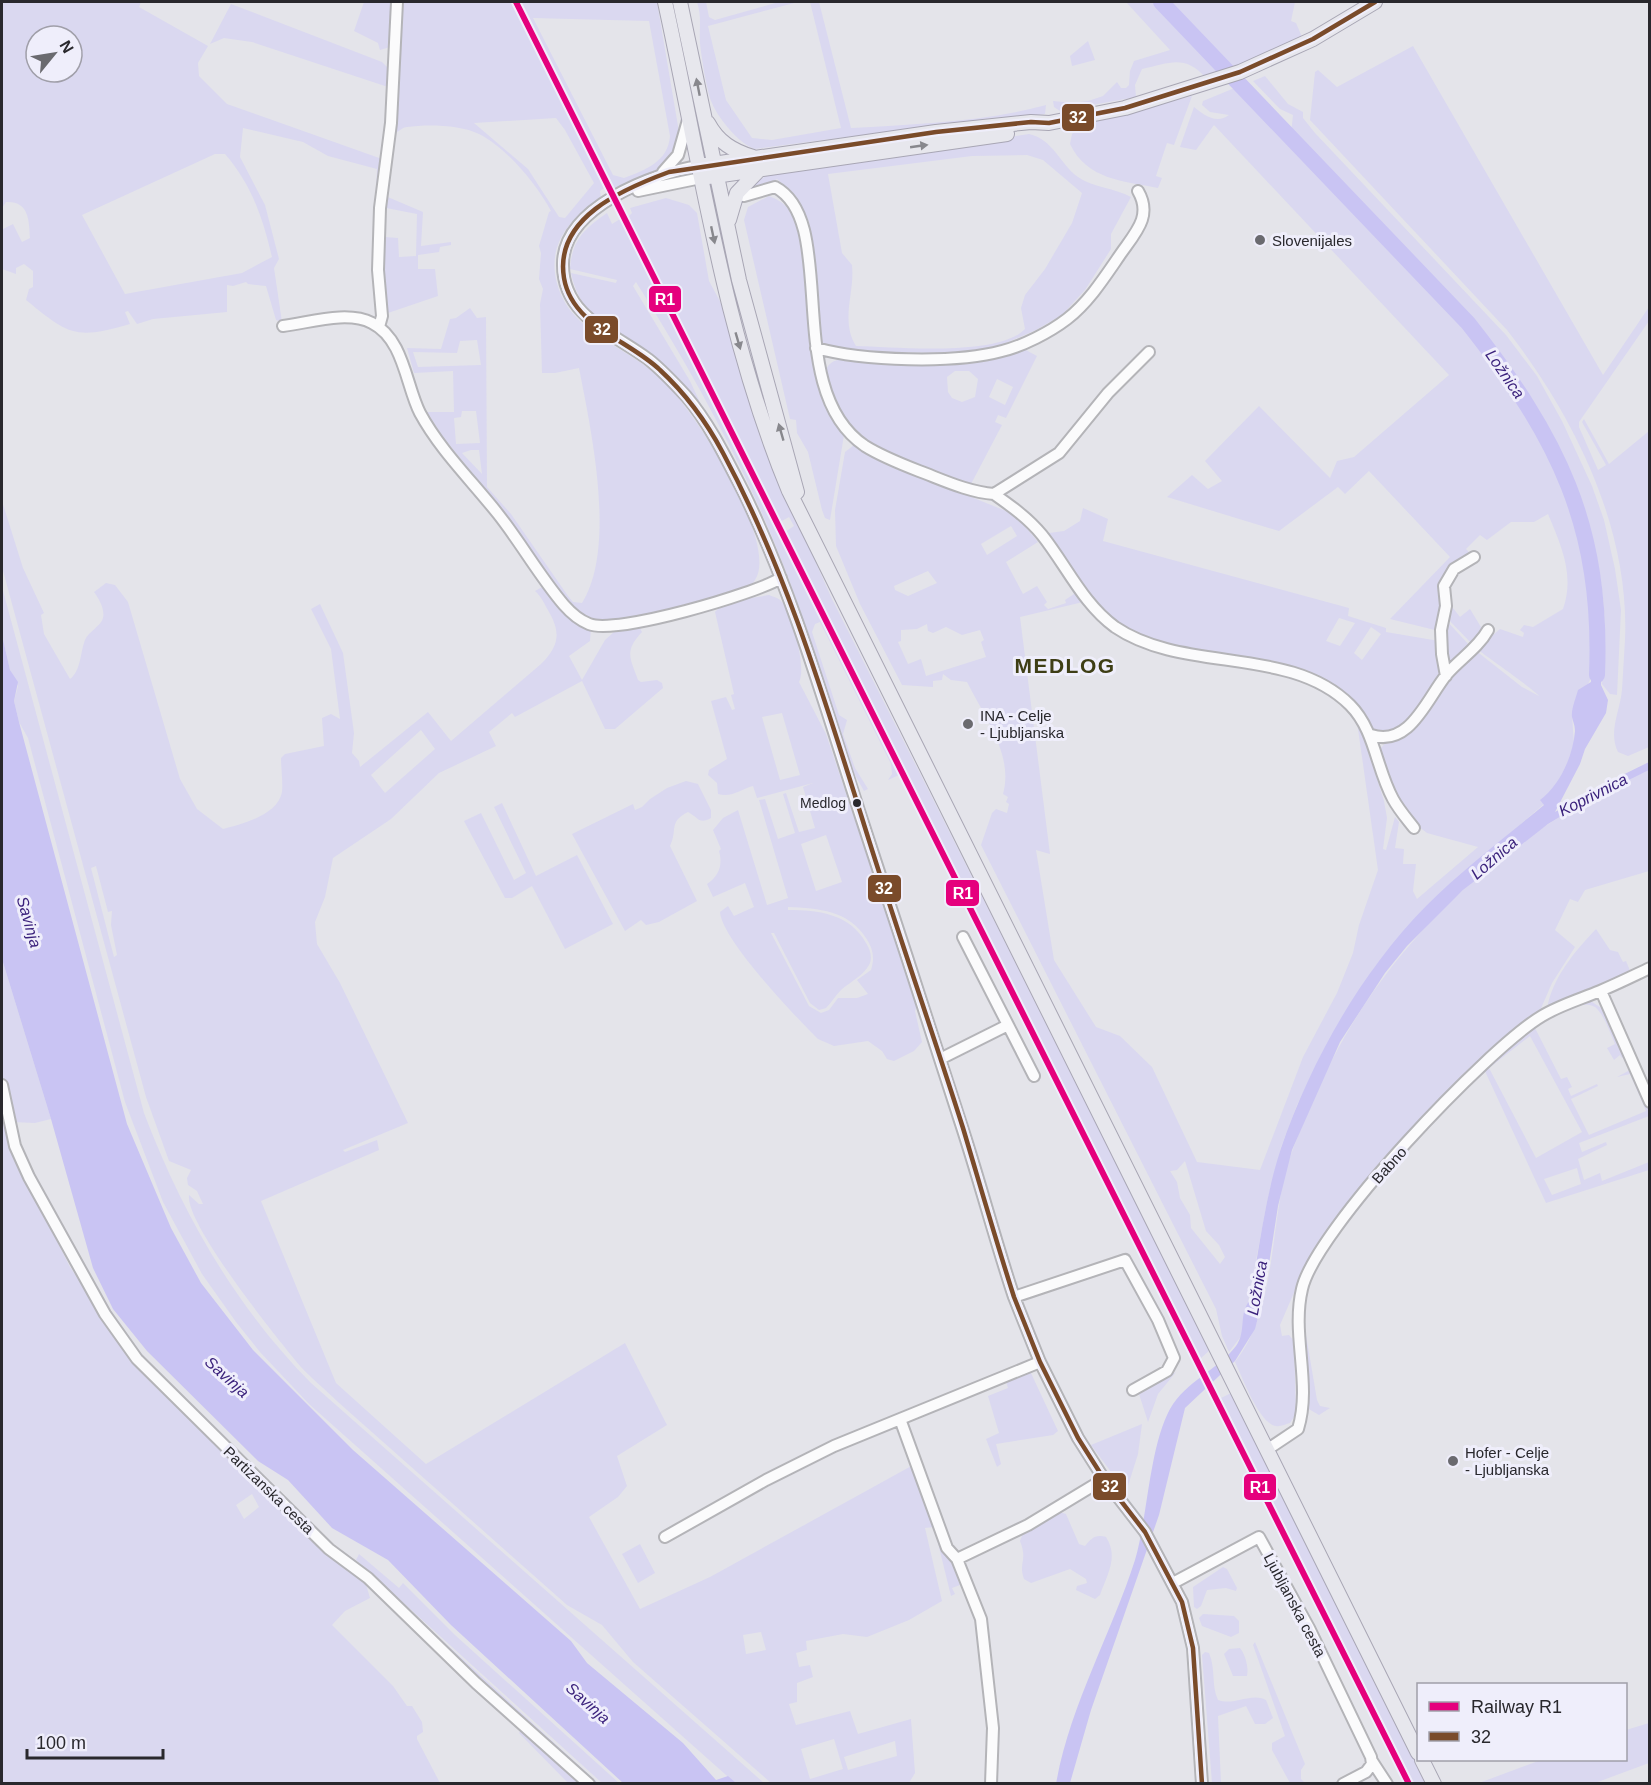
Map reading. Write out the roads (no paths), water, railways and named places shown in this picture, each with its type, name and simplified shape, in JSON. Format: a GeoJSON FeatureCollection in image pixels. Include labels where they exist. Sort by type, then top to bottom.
{"type":"FeatureCollection","features":[{"type":"Feature","properties":{"kind":"main road"},"geometry":{"type":"LineString","coordinates":[[665,2],[723,283],[751,386],[778,465],[804,524],[1417,1749]]}},
{"type":"Feature","properties":{"kind":"main road"},"geometry":{"type":"LineString","coordinates":[[680,2],[714,170],[804,524]]}},
{"type":"Feature","properties":{"kind":"main road"},"geometry":{"type":"LineString","coordinates":[[700,172],[759,164],[936,132],[1031,122],[1050,123],[1125,108],[1210,83],[1269,59],[1313,39],[1375,2]]}},
{"type":"Feature","properties":{"kind":"main road"},"geometry":{"type":"LineString","coordinates":[[704,114],[724,144],[759,164]]}},
{"type":"Feature","properties":{"kind":"main road"},"geometry":{"type":"LineString","coordinates":[[728,228],[732,201],[759,164]]}},
{"type":"Feature","properties":{"kind":"main road"},"geometry":{"type":"LineString","coordinates":[[1422,1761],[1434,1784]]}},
{"type":"Feature","properties":{"kind":"street"},"geometry":{"type":"LineString","coordinates":[[378,327],[382,316],[378,287],[380,208],[391,123],[397,2]]}},
{"type":"Feature","properties":{"kind":"street"},"geometry":{"type":"LineString","coordinates":[[688,117],[678,155],[658,176],[589,214],[570,236],[563,265],[568,293],[577,308],[588,319],[657,367],[695,408],[740,486],[781,578],[843,755],[1014,1297],[1041,1362],[1078,1438],[1104,1479],[1126,1506],[1162,1560],[1190,1627],[1202,1784]]}},
{"type":"Feature","properties":{"kind":"street"},"geometry":{"type":"LineString","coordinates":[[658,176],[700,172]]}},
{"type":"Feature","properties":{"kind":"street"},"geometry":{"type":"LineString","coordinates":[[618,196],[700,172]]}},
{"type":"Feature","properties":{"kind":"street"},"geometry":{"type":"LineString","coordinates":[[744,196],[775,187],[786,195],[798,213],[808,251],[816,348],[823,384],[841,421],[865,445],[902,464],[968,489],[993,494],[1023,515],[1042,534],[1100,614],[1117,628],[1164,647],[1202,657],[1292,672],[1319,683],[1351,706],[1371,735],[1393,799],[1414,828]]}},
{"type":"Feature","properties":{"kind":"street"},"geometry":{"type":"LineString","coordinates":[[816,348],[844,356],[944,358],[1003,351],[1046,332],[1068,318],[1090,297],[1128,244],[1145,210],[1145,203],[1138,191]]}},
{"type":"Feature","properties":{"kind":"street"},"geometry":{"type":"LineString","coordinates":[[283,326],[350,318],[364,320],[378,327],[394,347],[427,425],[498,514],[555,593],[580,620],[602,627],[630,624],[747,593],[781,578]]}},
{"type":"Feature","properties":{"kind":"street"},"geometry":{"type":"LineString","coordinates":[[993,494],[1059,453],[1108,393],[1149,352]]}},
{"type":"Feature","properties":{"kind":"street"},"geometry":{"type":"LineString","coordinates":[[1446,676],[1442,654],[1442,630],[1446,606],[1444,586],[1454,569],[1474,556]]}},
{"type":"Feature","properties":{"kind":"street"},"geometry":{"type":"LineString","coordinates":[[1371,735],[1382,739],[1404,731],[1425,709],[1446,676],[1482,641],[1488,630]]}},
{"type":"Feature","properties":{"kind":"street"},"geometry":{"type":"LineString","coordinates":[[963,938],[1034,1076]]}},
{"type":"Feature","properties":{"kind":"street","name":"Babno"},"geometry":{"type":"LineString","coordinates":[[1268,1449],[1294,1433],[1299,1423],[1301,1378],[1299,1308],[1302,1287],[1320,1249],[1333,1231],[1468,1079],[1541,1016],[1650,968]]}},
{"type":"Feature","properties":{"kind":"street"},"geometry":{"type":"LineString","coordinates":[[1600,991],[1650,1102]]}},
{"type":"Feature","properties":{"kind":"street"},"geometry":{"type":"LineString","coordinates":[[940,1059],[1008,1025]]}},
{"type":"Feature","properties":{"kind":"street","name":"Partizanska cesta"},"geometry":{"type":"LineString","coordinates":[[2,1085],[15,1144]]}},
{"type":"Feature","properties":{"kind":"street","name":"Partizanska cesta"},"geometry":{"type":"LineString","coordinates":[[2,1121],[53,1224],[105,1314],[137,1359],[321,1541],[368,1578],[476,1683],[589,1784]]}},
{"type":"Feature","properties":{"kind":"street"},"geometry":{"type":"LineString","coordinates":[[1014,1297],[1125,1260],[1158,1320],[1174,1358],[1167,1371],[1133,1390]]}},
{"type":"Feature","properties":{"kind":"street"},"geometry":{"type":"LineString","coordinates":[[665,1537],[766,1480],[834,1446],[1041,1362]]}},
{"type":"Feature","properties":{"kind":"street"},"geometry":{"type":"LineString","coordinates":[[900,1419],[947,1548],[957,1559],[965,1585],[981,1619],[993,1728],[992,1784]]}},
{"type":"Feature","properties":{"kind":"street"},"geometry":{"type":"LineString","coordinates":[[957,1559],[1028,1525],[1104,1479]]}},
{"type":"Feature","properties":{"kind":"street","name":"Ljubljanska cesta"},"geometry":{"type":"LineString","coordinates":[[1173,1583],[1258,1537],[1309,1629],[1372,1761],[1386,1784]]}},
{"type":"Feature","properties":{"kind":"street"},"geometry":{"type":"LineString","coordinates":[[1343,1784],[1366,1772],[1372,1761]]}},
{"type":"Feature","properties":{"kind":"water","name":"Savinja"},"geometry":{"type":"Polygon","coordinates":[[[2,635],[10,670],[18,682],[14,701],[19,722],[127,1124],[171,1228],[201,1283],[253,1350],[353,1450],[571,1641],[587,1663],[683,1743],[716,1780],[728,1776],[736,1783],[623,1783],[451,1625],[388,1560],[332,1528],[288,1480],[258,1461],[147,1351],[113,1309],[93,1268],[51,1119],[2,959],[2,635]]]}},
{"type":"Feature","properties":{"kind":"water","name":"Koprivnica"},"geometry":{"type":"Polygon","coordinates":[[[1603,651],[1601,685],[1608,700],[1606,713],[1585,749],[1580,764],[1555,812],[1590,791],[1649,762],[1649,770],[1588,800],[1548,824],[1463,890],[1407,946],[1385,973],[1340,1042],[1292,1150],[1278,1206],[1265,1290],[1255,1329],[1235,1361],[1185,1408],[1159,1515],[1091,1710],[1070,1783],[1056,1784],[1071,1726],[1135,1560],[1153,1462],[1163,1425],[1177,1399],[1229,1354],[1239,1340],[1244,1311],[1250,1300],[1275,1167],[1307,1083],[1340,1019],[1380,959],[1402,932],[1426,906],[1483,854],[1544,805],[1540,800],[1554,786],[1572,750],[1575,731],[1572,711],[1578,690],[1591,682],[1593,657],[1603,651]]]}},
{"type":"Feature","properties":{"kind":"waterway","name":"Ložnica"},"geometry":{"type":"LineString","coordinates":[[1161,2],[1468,323],[1527,405],[1550,445],[1583,528],[1592,573],[1597,622],[1597,675]]}},
{"type":"Feature","properties":{"kind":"rail line","name":"R1"},"geometry":{"type":"LineString","coordinates":[[516,2],[1409,1784]]}},
{"type":"Feature","properties":{"kind":"place","name":"Slovenijales"},"geometry":{"type":"Point","coordinates":[1260,240]}},
{"type":"Feature","properties":{"kind":"place","name":"INA - Celje - Ljubljanska"},"geometry":{"type":"Point","coordinates":[968,724]}},
{"type":"Feature","properties":{"kind":"place","name":"Medlog"},"geometry":{"type":"Point","coordinates":[857,803]}},
{"type":"Feature","properties":{"kind":"place","name":"Hofer - Celje - Ljubljanska"},"geometry":{"type":"Point","coordinates":[1453,1461]}},
{"type":"Feature","properties":{"kind":"district","name":"MEDLOG"},"geometry":{"type":"Point","coordinates":[1065,665]}}]}
